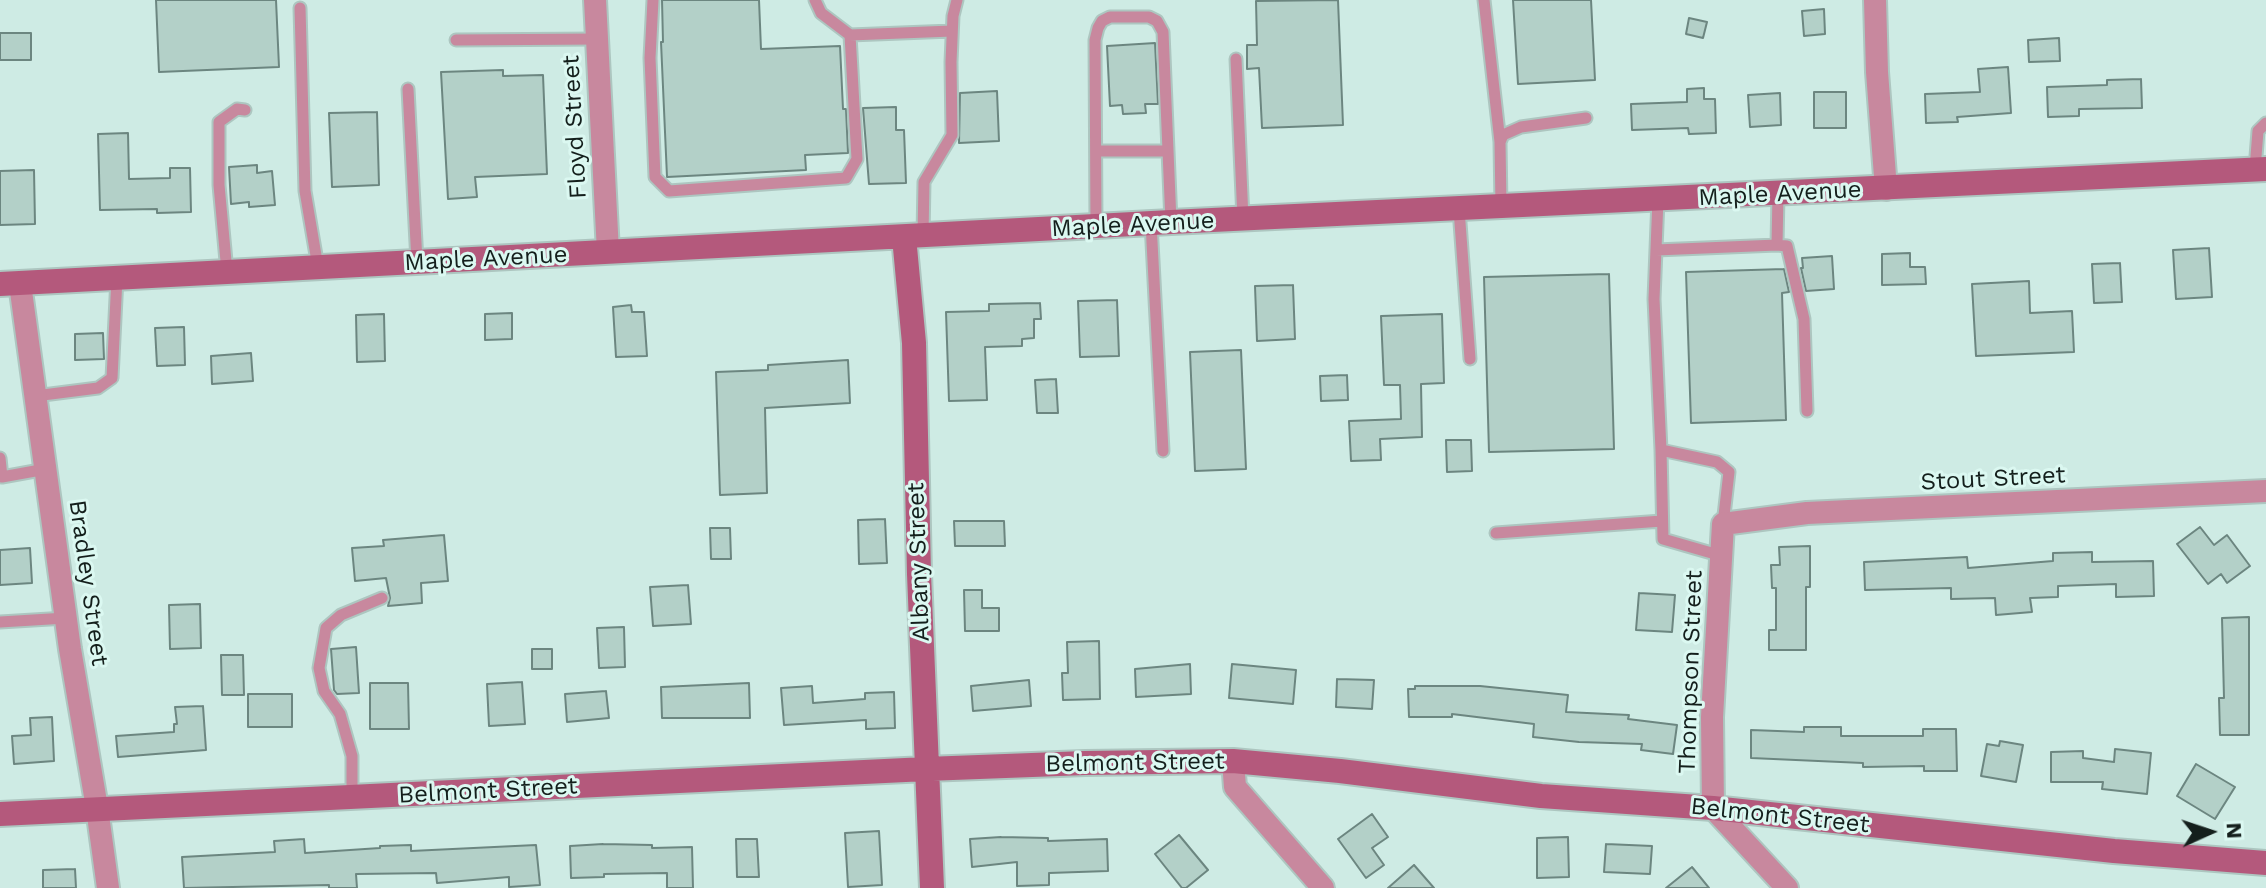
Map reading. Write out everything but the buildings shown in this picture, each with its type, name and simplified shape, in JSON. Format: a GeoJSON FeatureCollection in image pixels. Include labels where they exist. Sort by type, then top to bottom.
{"type":"FeatureCollection","features":[{"type":"Feature","properties":{"kind":"street","name":"Floyd Street"},"geometry":{"type":"LineString","coordinates":[[595,0],[608,252]]}},
{"type":"Feature","properties":{"kind":"street"},"geometry":{"type":"LineString","coordinates":[[1875,0],[1886,189]]}},
{"type":"Feature","properties":{"kind":"street","name":"Maple Avenue"},"geometry":{"type":"LineString","coordinates":[[10,284],[1096,226],[2260,169]]}},
{"type":"Feature","properties":{"kind":"street","name":"Albany Street"},"geometry":{"type":"LineString","coordinates":[[914,236],[914,343],[932,888]]}},
{"type":"Feature","properties":{"kind":"street","name":"Bradley Street"},"geometry":{"type":"LineString","coordinates":[[10,284],[35,396],[47,469],[66,618],[108,888]]}},
{"type":"Feature","properties":{"kind":"street","name":"Stout Street"},"geometry":{"type":"LineString","coordinates":[[1723,524],[1807,513],[2266,491]]}},
{"type":"Feature","properties":{"kind":"street","name":"Thompson Street"},"geometry":{"type":"LineString","coordinates":[[1723,524],[1712,717],[1713,808],[1787,888]]}},
{"type":"Feature","properties":{"kind":"street"},"geometry":{"type":"LineString","coordinates":[[1233,761],[1235,787],[1323,888]]}},
{"type":"Feature","properties":{"kind":"street","name":"Belmont Street"},"geometry":{"type":"LineString","coordinates":[[0,814],[926,769],[1233,761],[1541,796],[1713,808],[2266,863]]}},
{"type":"Feature","properties":{"kind":"lane"},"geometry":{"type":"LineString","coordinates":[[653,0],[650,58],[655,177],[669,191],[846,178],[857,159],[850,35]]}},
{"type":"Feature","properties":{"kind":"lane"},"geometry":{"type":"LineString","coordinates":[[815,0],[821,13],[850,35],[952,31]]}},
{"type":"Feature","properties":{"kind":"lane"},"geometry":{"type":"LineString","coordinates":[[914,236],[924,182],[952,135],[952,31],[957,0]]}},
{"type":"Feature","properties":{"kind":"lane"},"geometry":{"type":"LineString","coordinates":[[1484,0],[1500,146],[1501,207]]}},
{"type":"Feature","properties":{"kind":"lane"},"geometry":{"type":"LineString","coordinates":[[300,8],[305,191],[318,268]]}},
{"type":"Feature","properties":{"kind":"lane"},"geometry":{"type":"LineString","coordinates":[[1096,226],[1095,40],[1098,28],[1102,21],[1110,17],[1149,17],[1157,21],[1163,32],[1168,151],[1161,223],[1163,451]]}},
{"type":"Feature","properties":{"kind":"lane"},"geometry":{"type":"LineString","coordinates":[[456,40],[597,39]]}},
{"type":"Feature","properties":{"kind":"lane"},"geometry":{"type":"LineString","coordinates":[[1236,59],[1243,219]]}},
{"type":"Feature","properties":{"kind":"lane"},"geometry":{"type":"LineString","coordinates":[[408,89],[417,262]]}},
{"type":"Feature","properties":{"kind":"lane"},"geometry":{"type":"LineString","coordinates":[[227,273],[219,185],[219,122],[237,109],[245,110]]}},
{"type":"Feature","properties":{"kind":"lane"},"geometry":{"type":"LineString","coordinates":[[1500,146],[1503,135],[1521,127],[1586,118]]}},
{"type":"Feature","properties":{"kind":"lane"},"geometry":{"type":"LineString","coordinates":[[2260,169],[2258,131],[2266,123]]}},
{"type":"Feature","properties":{"kind":"lane"},"geometry":{"type":"LineString","coordinates":[[1096,151],[1168,151]]}},
{"type":"Feature","properties":{"kind":"lane"},"geometry":{"type":"LineString","coordinates":[[1777,245],[1778,194]]}},
{"type":"Feature","properties":{"kind":"lane"},"geometry":{"type":"LineString","coordinates":[[1658,199],[1654,299],[1663,539],[1722,556]]}},
{"type":"Feature","properties":{"kind":"lane"},"geometry":{"type":"LineString","coordinates":[[1459,209],[1470,359]]}},
{"type":"Feature","properties":{"kind":"lane"},"geometry":{"type":"LineString","coordinates":[[1656,250],[1787,246],[1804,319],[1807,411]]}},
{"type":"Feature","properties":{"kind":"lane"},"geometry":{"type":"LineString","coordinates":[[35,396],[98,388],[112,378],[117,278]]}},
{"type":"Feature","properties":{"kind":"lane"},"geometry":{"type":"LineString","coordinates":[[1661,450],[1717,462],[1729,472],[1723,524]]}},
{"type":"Feature","properties":{"kind":"lane"},"geometry":{"type":"LineString","coordinates":[[0,458],[2,477],[47,469]]}},
{"type":"Feature","properties":{"kind":"lane"},"geometry":{"type":"LineString","coordinates":[[1496,533],[1662,521]]}},
{"type":"Feature","properties":{"kind":"lane"},"geometry":{"type":"LineString","coordinates":[[352,798],[352,756],[340,714],[324,691],[319,668],[326,628],[341,615],[382,598]]}},
{"type":"Feature","properties":{"kind":"lane"},"geometry":{"type":"LineString","coordinates":[[0,622],[66,618]]}}]}
